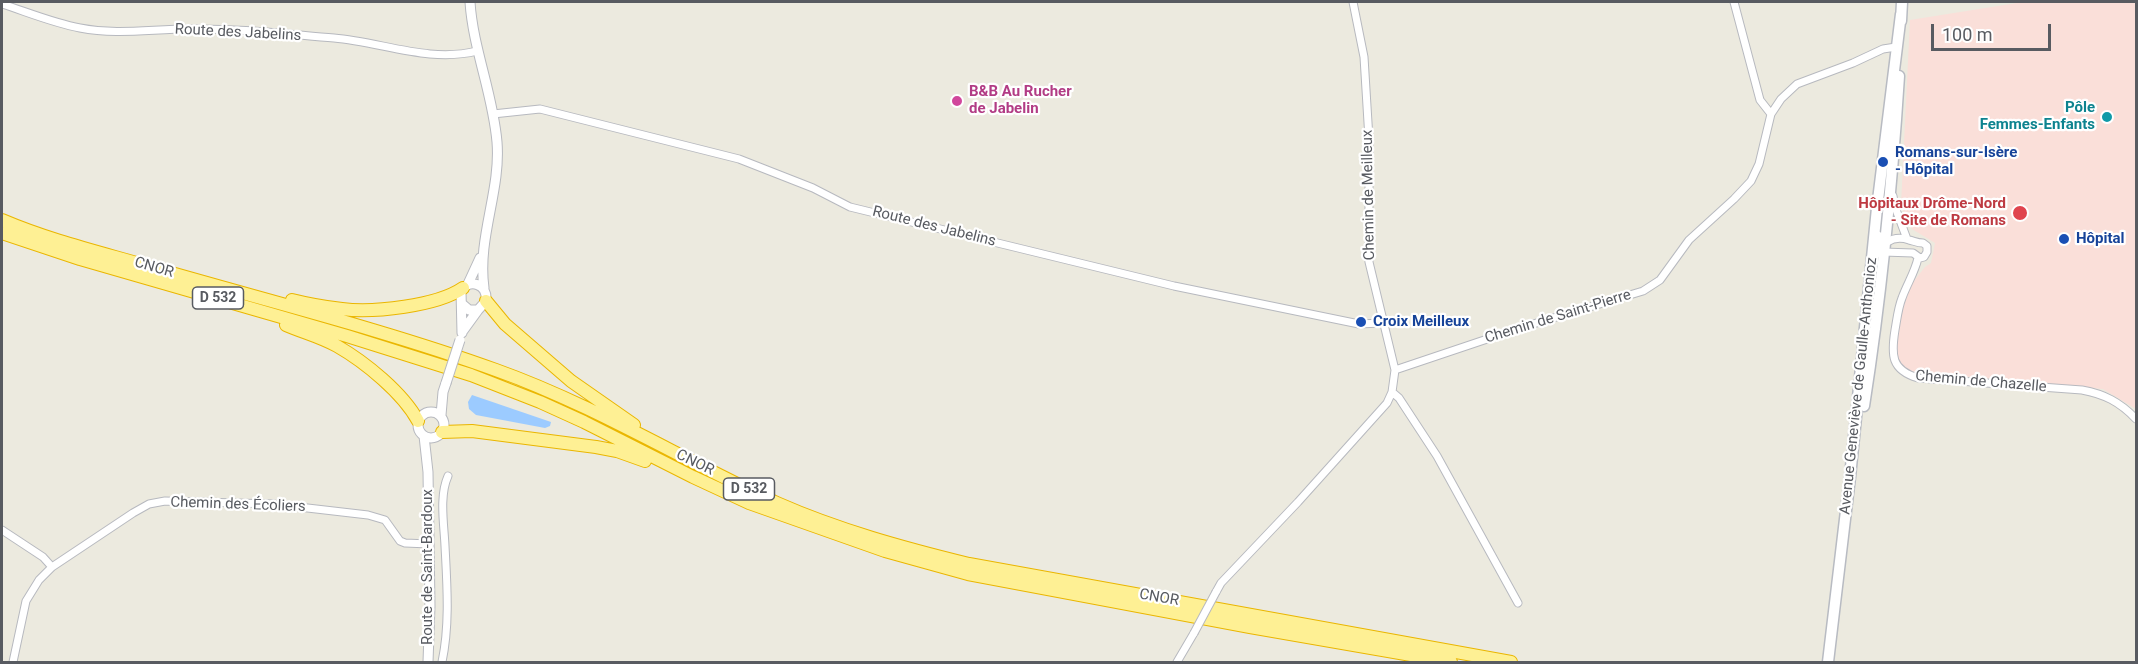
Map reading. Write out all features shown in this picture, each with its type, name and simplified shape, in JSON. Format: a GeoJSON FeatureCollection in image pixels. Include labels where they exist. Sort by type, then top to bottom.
{"type":"FeatureCollection","features":[{"type":"Feature","properties":{"kind":"highway","name":"CNOR"},"geometry":{"type":"LineString","coordinates":[[2,219],[45,236],[437,349],[491,368],[589,410],[707,469],[810,516],[885,541],[969,564],[1511,663]]}},
{"type":"Feature","properties":{"kind":"highway","name":"CNOR"},"geometry":{"type":"LineString","coordinates":[[2,232],[80,259],[435,362],[489,381],[584,422],[749,503],[854,542],[968,573],[1451,663]]}},
{"type":"Feature","properties":{"kind":"highway"},"geometry":{"type":"LineString","coordinates":[[146,265],[210,277],[290,299],[343,309],[376,309],[417,304],[448,297],[465,286]]}},
{"type":"Feature","properties":{"kind":"highway"},"geometry":{"type":"LineString","coordinates":[[218,298],[336,345],[384,383],[405,403],[418,421]]}},
{"type":"Feature","properties":{"kind":"highway"},"geometry":{"type":"LineString","coordinates":[[482,305],[571,381],[614,413],[707,469]]}},
{"type":"Feature","properties":{"kind":"highway"},"geometry":{"type":"LineString","coordinates":[[440,434],[472,432],[617,451],[635,456],[692,482],[749,503]]}},
{"type":"Feature","properties":{"kind":"main road","name":"Avenue Geneviève de Gaulle-Anthonioz"},"geometry":{"type":"LineString","coordinates":[[1850,477],[1871,362],[1894,156],[1902,2]]}},
{"type":"Feature","properties":{"kind":"main road","name":"Avenue Geneviève de Gaulle-Anthonioz"},"geometry":{"type":"LineString","coordinates":[[1827,663],[1850,477],[1877,208],[1901,14]]}},
{"type":"Feature","properties":{"kind":"street"},"geometry":{"type":"LineString","coordinates":[[445,387],[431,411],[423,414],[418,421],[419,429],[428,438],[440,434],[445,424],[441,416],[445,387],[461,337],[487,296],[484,288],[482,256],[497,165],[497,142],[493,114],[471,22],[470,2]]}},
{"type":"Feature","properties":{"kind":"street","name":"Chemin de Meilleux"},"geometry":{"type":"LineString","coordinates":[[1353,2],[1364,57],[1370,139],[1369,262],[1395,370],[1392,392]]}},
{"type":"Feature","properties":{"kind":"street"},"geometry":{"type":"LineString","coordinates":[[1734,2],[1760,100],[1771,114]]}},
{"type":"Feature","properties":{"kind":"street","name":"Route des Jabelins"},"geometry":{"type":"LineString","coordinates":[[2,4],[62,24],[99,30],[221,29],[337,38],[432,55],[445,56],[477,51]]}},
{"type":"Feature","properties":{"kind":"street","name":"Chemin de Saint-Pierre"},"geometry":{"type":"LineString","coordinates":[[1395,370],[1520,328],[1643,291],[1660,280],[1689,240],[1751,181],[1759,164],[1771,114],[1781,99],[1797,84],[1883,49],[1896,47]]}},
{"type":"Feature","properties":{"kind":"street","name":"Route des Jabelins"},"geometry":{"type":"LineString","coordinates":[[493,114],[540,109],[739,159],[813,188],[850,207],[1174,286],[1359,324],[1382,323]]}},
{"type":"Feature","properties":{"kind":"street"},"geometry":{"type":"LineString","coordinates":[[1894,156],[1893,199],[1907,239]]}},
{"type":"Feature","properties":{"kind":"street"},"geometry":{"type":"LineString","coordinates":[[1877,208],[1883,248]]}},
{"type":"Feature","properties":{"kind":"street"},"geometry":{"type":"LineString","coordinates":[[1872,263],[1883,248],[1907,239],[1924,244],[1928,249],[1924,257],[1883,248]]}},
{"type":"Feature","properties":{"kind":"street"},"geometry":{"type":"LineString","coordinates":[[1915,255],[1913,248],[1917,243]]}},
{"type":"Feature","properties":{"kind":"street","name":"Chemin de Chazelle"},"geometry":{"type":"LineString","coordinates":[[1915,255],[1912,277],[1902,298],[1892,347],[1899,369],[1907,375],[1918,378],[2082,390],[2102,394],[2127,408],[2136,419]]}},
{"type":"Feature","properties":{"kind":"street"},"geometry":{"type":"LineString","coordinates":[[461,337],[462,304],[460,296],[482,256]]}},
{"type":"Feature","properties":{"kind":"street"},"geometry":{"type":"LineString","coordinates":[[465,286],[476,284],[484,288]]}},
{"type":"Feature","properties":{"kind":"street"},"geometry":{"type":"LineString","coordinates":[[462,304],[469,310],[482,305]]}},
{"type":"Feature","properties":{"kind":"street"},"geometry":{"type":"LineString","coordinates":[[1178,663],[1221,583],[1387,404],[1392,392],[1399,398],[1437,456],[1518,603]]}},
{"type":"Feature","properties":{"kind":"street"},"geometry":{"type":"LineString","coordinates":[[431,411],[441,416]]}},
{"type":"Feature","properties":{"kind":"street","name":"Route de Saint-Bardoux"},"geometry":{"type":"LineString","coordinates":[[428,472],[440,434]]}},
{"type":"Feature","properties":{"kind":"street","name":"Route de Saint-Bardoux"},"geometry":{"type":"LineString","coordinates":[[424,436],[428,472],[430,606],[428,663]]}},
{"type":"Feature","properties":{"kind":"street"},"geometry":{"type":"LineString","coordinates":[[442,663],[447,621],[443,511],[448,476]]}},
{"type":"Feature","properties":{"kind":"street","name":"Chemin des Écoliers"},"geometry":{"type":"LineString","coordinates":[[13,663],[26,602],[39,580],[52,567],[149,504],[165,501],[273,504],[368,515],[386,520],[400,541],[429,544]]}},
{"type":"Feature","properties":{"kind":"street"},"geometry":{"type":"LineString","coordinates":[[2,530],[43,557],[52,567]]}},
{"type":"Feature","properties":{"kind":"shaded area","name":"Hôpitaux Drôme-Nord - Site de Romans"},"geometry":{"type":"Polygon","coordinates":[[[2023,2],[2136,2],[2136,409],[2103,389],[1906,371],[1898,362],[1895,346],[1900,318],[1910,286],[1931,263],[1935,243],[1912,229],[1901,205],[1910,20],[2023,2]]]}},
{"type":"Feature","properties":{"kind":"water"},"geometry":{"type":"Polygon","coordinates":[[[472,395],[551,422],[550,426],[545,428],[476,415],[469,409],[468,402],[472,395]]]}},
{"type":"Feature","properties":{"kind":"place","name":"B&B Au Rucher de Jabelin"},"geometry":{"type":"Point","coordinates":[957,101]}},
{"type":"Feature","properties":{"kind":"place","name":"Pôle Femmes-Enfants"},"geometry":{"type":"Point","coordinates":[2107,117]}},
{"type":"Feature","properties":{"kind":"place","name":"Romans-sur-Isère - Hôpital"},"geometry":{"type":"Point","coordinates":[1883,162]}},
{"type":"Feature","properties":{"kind":"place","name":"Hôpitaux Drôme-Nord - Site de Romans"},"geometry":{"type":"Point","coordinates":[2020,213]}},
{"type":"Feature","properties":{"kind":"place","name":"Hôpital"},"geometry":{"type":"Point","coordinates":[2064,239]}},
{"type":"Feature","properties":{"kind":"place","name":"Croix Meilleux"},"geometry":{"type":"Point","coordinates":[1361,322]}}]}
